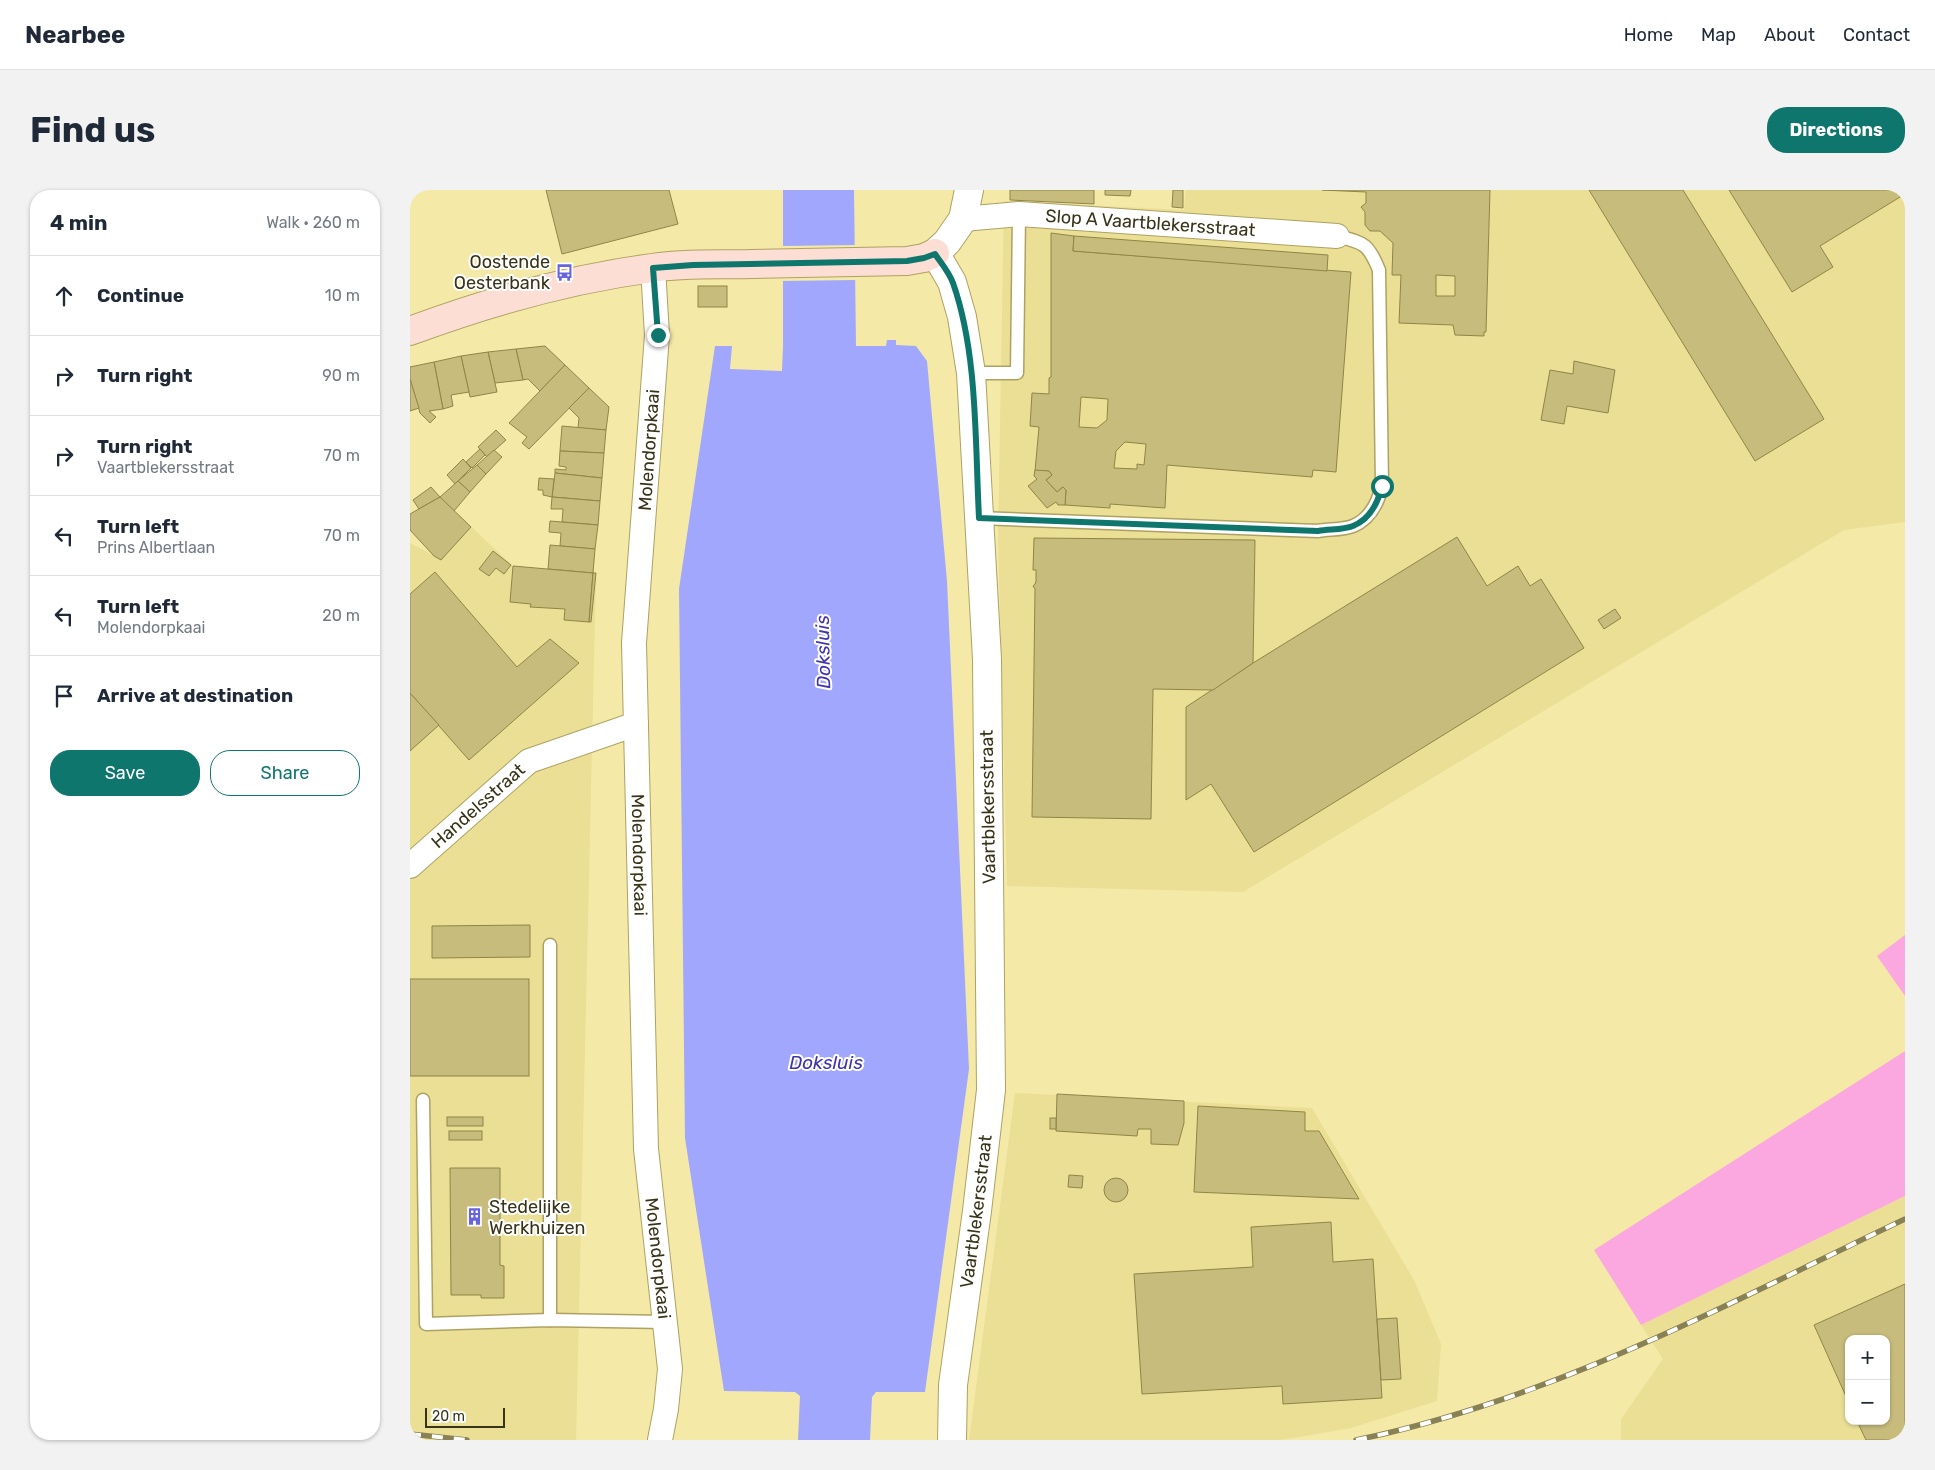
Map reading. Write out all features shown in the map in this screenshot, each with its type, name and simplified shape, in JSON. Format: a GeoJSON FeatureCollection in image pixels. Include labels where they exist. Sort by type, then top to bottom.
{"type":"FeatureCollection","features":[{"type":"Feature","properties":{"kind":"main road"},"geometry":{"type":"LineString","coordinates":[[410,331],[439,320],[527,294],[590,278],[653,268],[693,265],[907,261],[935,254]]}},
{"type":"Feature","properties":{"kind":"street"},"geometry":{"type":"LineString","coordinates":[[935,254],[947,242],[963,219],[969,190]]}},
{"type":"Feature","properties":{"kind":"street","name":"Slop A Vaartblekersstraat"},"geometry":{"type":"LineString","coordinates":[[963,219],[1019,214],[1337,236]]}},
{"type":"Feature","properties":{"kind":"street","name":"Vaartblekersstraat"},"geometry":{"type":"LineString","coordinates":[[935,254],[952,282],[962,317],[971,373],[986,659],[991,1090],[977,1211],[953,1385],[952,1440]]}},
{"type":"Feature","properties":{"kind":"street","name":"Molendorpkaai"},"geometry":{"type":"LineString","coordinates":[[653,268],[658,335],[634,643],[646,1149],[670,1369],[660,1440]]}},
{"type":"Feature","properties":{"kind":"street","name":"Handelsstraat"},"geometry":{"type":"LineString","coordinates":[[410,866],[529,761],[636,724]]}},
{"type":"Feature","properties":{"kind":"lane"},"geometry":{"type":"LineString","coordinates":[[971,373],[1017,373],[1019,214]]}},
{"type":"Feature","properties":{"kind":"lane"},"geometry":{"type":"LineString","coordinates":[[979,518],[1318,531],[1353,526],[1368,515],[1378,504],[1382,486],[1379,270],[1372,251],[1360,242],[1337,236]]}},
{"type":"Feature","properties":{"kind":"lane"},"geometry":{"type":"LineString","coordinates":[[550,945],[550,1320]]}},
{"type":"Feature","properties":{"kind":"lane"},"geometry":{"type":"LineString","coordinates":[[423,1100],[426,1324],[550,1320],[665,1322]]}},
{"type":"Feature","properties":{"kind":"shaded area"},"geometry":{"type":"Polygon","coordinates":[[[1186,190],[1905,190],[1905,522],[1844,530],[1243,892],[1007,886],[998,540],[1004,201],[1184,210],[1186,190]]]}},
{"type":"Feature","properties":{"kind":"shaded area"},"geometry":{"type":"Polygon","coordinates":[[[440,497],[513,566],[596,573],[576,1440],[410,1440],[410,543],[433,555],[440,497]]]}},
{"type":"Feature","properties":{"kind":"shaded area"},"geometry":{"type":"Polygon","coordinates":[[[1905,935],[1905,996],[1877,956],[1905,935]]]}},
{"type":"Feature","properties":{"kind":"shaded area"},"geometry":{"type":"Polygon","coordinates":[[[1905,1051],[1905,1196],[1641,1325],[1594,1250],[1905,1051]]]}},
{"type":"Feature","properties":{"kind":"shaded area"},"geometry":{"type":"Polygon","coordinates":[[[1015,1093],[1312,1108],[1414,1280],[1441,1344],[1437,1401],[1351,1428],[1281,1440],[969,1440],[1015,1093]]]}},
{"type":"Feature","properties":{"kind":"shaded area"},"geometry":{"type":"Polygon","coordinates":[[[1905,1196],[1905,1440],[1621,1440],[1621,1419],[1663,1359],[1641,1325],[1905,1196]]]}},
{"type":"Feature","properties":{"kind":"water","name":"Doksluis"},"geometry":{"type":"Polygon","coordinates":[[[783,190],[854,190],[856,346],[886,346],[887,340],[896,340],[896,345],[916,346],[927,361],[947,581],[969,1069],[925,1392],[876,1392],[872,1397],[870,1440],[798,1440],[800,1396],[795,1392],[724,1391],[685,1138],[679,589],[715,346],[732,346],[730,369],[782,371],[783,190]]]}},
{"type":"Feature","properties":{"kind":"pier"},"geometry":{"type":"Polygon","coordinates":[[[856,245],[856,280],[781,281],[781,246],[856,245]]]}},
{"type":"Feature","properties":{"kind":"building"},"geometry":{"type":"Polygon","coordinates":[[[546,190],[669,190],[678,224],[562,254],[546,190]]]}},
{"type":"Feature","properties":{"kind":"building"},"geometry":{"type":"Polygon","coordinates":[[[1010,190],[1094,190],[1094,204],[1010,200],[1010,190]]]}},
{"type":"Feature","properties":{"kind":"building"},"geometry":{"type":"Polygon","coordinates":[[[1105,190],[1131,190],[1130,196],[1105,195],[1105,190]]]}},
{"type":"Feature","properties":{"kind":"building"},"geometry":{"type":"Polygon","coordinates":[[[1173,190],[1183,190],[1183,208],[1172,207],[1173,190]]]}},
{"type":"Feature","properties":{"kind":"building"},"geometry":{"type":"Polygon","coordinates":[[[1322,190],[1490,190],[1486,332],[1484,332],[1484,336],[1455,335],[1453,325],[1399,323],[1401,275],[1392,275],[1393,243],[1380,231],[1370,231],[1365,225],[1365,212],[1361,207],[1366,203],[1366,192],[1322,190]],[[1436,275],[1436,296],[1455,296],[1455,276],[1436,275]]]}},
{"type":"Feature","properties":{"kind":"building"},"geometry":{"type":"Polygon","coordinates":[[[1589,190],[1683,190],[1824,419],[1755,461],[1589,190]]]}},
{"type":"Feature","properties":{"kind":"building"},"geometry":{"type":"Polygon","coordinates":[[[1729,190],[1905,190],[1905,194],[1820,246],[1833,267],[1792,292],[1729,190]]]}},
{"type":"Feature","properties":{"kind":"building"},"geometry":{"type":"Polygon","coordinates":[[[1051,233],[1074,236],[1073,251],[1351,272],[1336,472],[1313,470],[1312,477],[1167,465],[1165,508],[1110,504],[1110,508],[1065,505],[1066,490],[1063,487],[1057,492],[1046,480],[1052,475],[1049,471],[1035,471],[1039,427],[1030,426],[1032,393],[1049,394],[1049,378],[1051,377],[1051,233]],[[1081,397],[1079,427],[1097,428],[1107,420],[1108,399],[1081,397]],[[1125,442],[1116,451],[1114,468],[1137,469],[1137,464],[1144,465],[1146,444],[1125,442]]]}},
{"type":"Feature","properties":{"kind":"building"},"geometry":{"type":"Polygon","coordinates":[[[1074,236],[1328,255],[1327,271],[1073,251],[1074,236]]]}},
{"type":"Feature","properties":{"kind":"building"},"geometry":{"type":"Polygon","coordinates":[[[698,286],[727,286],[727,307],[698,307],[698,286]]]}},
{"type":"Feature","properties":{"kind":"building"},"geometry":{"type":"Polygon","coordinates":[[[545,346],[565,365],[540,391],[528,379],[523,380],[516,349],[545,346]]]}},
{"type":"Feature","properties":{"kind":"building"},"geometry":{"type":"Polygon","coordinates":[[[516,349],[523,380],[495,383],[488,352],[516,349]]]}},
{"type":"Feature","properties":{"kind":"building"},"geometry":{"type":"Polygon","coordinates":[[[488,352],[497,392],[470,397],[461,356],[488,352]]]}},
{"type":"Feature","properties":{"kind":"building"},"geometry":{"type":"Polygon","coordinates":[[[461,356],[469,392],[451,395],[453,406],[443,409],[434,362],[461,356]]]}},
{"type":"Feature","properties":{"kind":"building"},"geometry":{"type":"Polygon","coordinates":[[[1574,361],[1615,370],[1608,413],[1567,406],[1564,424],[1541,420],[1550,370],[1573,374],[1574,361]]]}},
{"type":"Feature","properties":{"kind":"building"},"geometry":{"type":"Polygon","coordinates":[[[434,362],[443,409],[429,411],[436,417],[430,423],[420,413],[410,379],[410,367],[434,362]]]}},
{"type":"Feature","properties":{"kind":"building"},"geometry":{"type":"Polygon","coordinates":[[[565,365],[589,388],[529,449],[522,443],[527,437],[509,423],[565,365]]]}},
{"type":"Feature","properties":{"kind":"building"},"geometry":{"type":"Polygon","coordinates":[[[410,379],[419,408],[410,411],[410,379]]]}},
{"type":"Feature","properties":{"kind":"building"},"geometry":{"type":"Polygon","coordinates":[[[589,388],[609,407],[606,430],[578,428],[579,418],[569,408],[589,388]]]}},
{"type":"Feature","properties":{"kind":"building"},"geometry":{"type":"Polygon","coordinates":[[[562,426],[606,430],[604,453],[560,451],[562,426]]]}},
{"type":"Feature","properties":{"kind":"building"},"geometry":{"type":"Polygon","coordinates":[[[496,430],[506,440],[487,457],[478,447],[496,430]]]}},
{"type":"Feature","properties":{"kind":"building"},"geometry":{"type":"Polygon","coordinates":[[[480,449],[485,455],[472,468],[466,462],[480,449]]]}},
{"type":"Feature","properties":{"kind":"building"},"geometry":{"type":"Polygon","coordinates":[[[494,450],[502,457],[486,474],[477,465],[494,450]]]}},
{"type":"Feature","properties":{"kind":"building"},"geometry":{"type":"Polygon","coordinates":[[[560,451],[604,453],[602,478],[555,473],[555,469],[566,470],[566,467],[559,466],[560,451]]]}},
{"type":"Feature","properties":{"kind":"building"},"geometry":{"type":"Polygon","coordinates":[[[463,459],[471,468],[455,484],[447,475],[463,459]]]}},
{"type":"Feature","properties":{"kind":"building"},"geometry":{"type":"Polygon","coordinates":[[[477,465],[486,474],[470,492],[458,481],[477,465]]]}},
{"type":"Feature","properties":{"kind":"building"},"geometry":{"type":"Polygon","coordinates":[[[1035,470],[1049,471],[1052,475],[1046,480],[1057,492],[1063,487],[1066,490],[1065,505],[1058,505],[1056,502],[1047,508],[1028,486],[1037,479],[1034,476],[1035,470]]]}},
{"type":"Feature","properties":{"kind":"building"},"geometry":{"type":"Polygon","coordinates":[[[555,473],[602,478],[600,501],[552,497],[555,473]]]}},
{"type":"Feature","properties":{"kind":"building"},"geometry":{"type":"Polygon","coordinates":[[[539,478],[554,479],[552,497],[543,495],[543,490],[538,490],[539,478]]]}},
{"type":"Feature","properties":{"kind":"building"},"geometry":{"type":"Polygon","coordinates":[[[458,481],[470,492],[454,511],[440,497],[458,481]]]}},
{"type":"Feature","properties":{"kind":"building"},"geometry":{"type":"Polygon","coordinates":[[[431,487],[440,497],[419,509],[413,500],[431,487]]]}},
{"type":"Feature","properties":{"kind":"building"},"geometry":{"type":"Polygon","coordinates":[[[440,497],[471,527],[441,560],[434,556],[410,530],[410,514],[440,497]]]}},
{"type":"Feature","properties":{"kind":"building"},"geometry":{"type":"Polygon","coordinates":[[[552,497],[600,501],[598,525],[562,522],[563,509],[551,509],[552,497]]]}},
{"type":"Feature","properties":{"kind":"building"},"geometry":{"type":"Polygon","coordinates":[[[550,521],[598,525],[595,549],[560,546],[561,533],[549,532],[550,521]]]}},
{"type":"Feature","properties":{"kind":"building"},"geometry":{"type":"Polygon","coordinates":[[[1457,537],[1487,586],[1518,566],[1530,586],[1541,579],[1584,648],[1254,852],[1211,784],[1186,800],[1186,707],[1253,663],[1457,537]]]}},
{"type":"Feature","properties":{"kind":"building"},"geometry":{"type":"Polygon","coordinates":[[[1034,538],[1255,540],[1253,663],[1213,690],[1153,689],[1151,819],[1032,817],[1035,589],[1033,586],[1036,581],[1036,570],[1033,570],[1034,538]]]}},
{"type":"Feature","properties":{"kind":"building"},"geometry":{"type":"Polygon","coordinates":[[[550,545],[595,549],[593,573],[548,569],[550,545]]]}},
{"type":"Feature","properties":{"kind":"building"},"geometry":{"type":"Polygon","coordinates":[[[493,551],[511,565],[504,574],[496,568],[489,576],[479,569],[493,551]]]}},
{"type":"Feature","properties":{"kind":"building"},"geometry":{"type":"Polygon","coordinates":[[[513,566],[593,573],[589,622],[564,620],[565,609],[530,607],[531,604],[510,602],[513,566]]]}},
{"type":"Feature","properties":{"kind":"building"},"geometry":{"type":"Polygon","coordinates":[[[435,572],[517,667],[550,639],[579,663],[469,760],[410,693],[410,594],[435,572]]]}},
{"type":"Feature","properties":{"kind":"building"},"geometry":{"type":"Polygon","coordinates":[[[593,573],[596,573],[591,622],[589,622],[593,573]]]}},
{"type":"Feature","properties":{"kind":"building"},"geometry":{"type":"Polygon","coordinates":[[[1615,609],[1621,618],[1604,629],[1598,620],[1615,609]]]}},
{"type":"Feature","properties":{"kind":"building"},"geometry":{"type":"Polygon","coordinates":[[[410,693],[439,725],[410,751],[410,693]]]}},
{"type":"Feature","properties":{"kind":"building"},"geometry":{"type":"Polygon","coordinates":[[[530,925],[530,957],[432,958],[432,926],[530,925]]]}},
{"type":"Feature","properties":{"kind":"building"},"geometry":{"type":"Polygon","coordinates":[[[410,979],[529,979],[529,1076],[410,1076],[410,979]]]}},
{"type":"Feature","properties":{"kind":"building"},"geometry":{"type":"Polygon","coordinates":[[[1057,1094],[1184,1101],[1184,1123],[1178,1145],[1151,1144],[1151,1129],[1138,1129],[1137,1136],[1056,1131],[1057,1094]]]}},
{"type":"Feature","properties":{"kind":"building"},"geometry":{"type":"Polygon","coordinates":[[[1198,1106],[1305,1112],[1305,1131],[1319,1131],[1359,1199],[1194,1192],[1198,1106]]]}},
{"type":"Feature","properties":{"kind":"building"},"geometry":{"type":"Polygon","coordinates":[[[447,1117],[483,1117],[483,1126],[447,1126],[447,1117]]]}},
{"type":"Feature","properties":{"kind":"building"},"geometry":{"type":"Polygon","coordinates":[[[1050,1118],[1056,1118],[1056,1129],[1050,1129],[1050,1118]]]}},
{"type":"Feature","properties":{"kind":"building"},"geometry":{"type":"Polygon","coordinates":[[[449,1131],[482,1131],[482,1140],[449,1140],[449,1131]]]}},
{"type":"Feature","properties":{"kind":"building","name":"Stedelijke Werkhuizen"},"geometry":{"type":"Polygon","coordinates":[[[450,1168],[500,1168],[500,1265],[504,1266],[504,1298],[481,1298],[481,1295],[451,1295],[450,1168]]]}},
{"type":"Feature","properties":{"kind":"building"},"geometry":{"type":"Polygon","coordinates":[[[1069,1175],[1083,1176],[1082,1188],[1068,1187],[1069,1175]]]}},
{"type":"Feature","properties":{"kind":"building"},"geometry":{"type":"Polygon","coordinates":[[[1116,1178],[1125,1181],[1128,1190],[1125,1199],[1116,1202],[1107,1199],[1104,1190],[1107,1181],[1116,1178]]]}},
{"type":"Feature","properties":{"kind":"building"},"geometry":{"type":"Polygon","coordinates":[[[1331,1222],[1333,1262],[1373,1259],[1382,1398],[1283,1404],[1282,1386],[1142,1394],[1134,1274],[1253,1267],[1251,1227],[1331,1222]]]}},
{"type":"Feature","properties":{"kind":"building"},"geometry":{"type":"Polygon","coordinates":[[[1905,1284],[1905,1440],[1866,1440],[1859,1425],[1890,1425],[1890,1335],[1845,1335],[1845,1394],[1814,1325],[1905,1284]]]}},
{"type":"Feature","properties":{"kind":"building"},"geometry":{"type":"Polygon","coordinates":[[[1397,1318],[1401,1379],[1381,1380],[1377,1319],[1397,1318]]]}},
{"type":"Feature","properties":{"kind":"railway"},"geometry":{"type":"LineString","coordinates":[[1356,1440],[1428,1423],[1499,1401],[1568,1375],[1704,1316],[1905,1219]]}},
{"type":"Feature","properties":{"kind":"railway"},"geometry":{"type":"LineString","coordinates":[[410,1434],[467,1440]]}},
{"type":"Feature","properties":{"kind":"place","name":"Oostende Oesterbank"},"geometry":{"type":"Point","coordinates":[564,272]}},
{"type":"Feature","properties":{"kind":"place","name":"Stedelijke Werkhuizen"},"geometry":{"type":"Point","coordinates":[475,1217]}},
{"type":"Feature","properties":{"kind":"route"},"geometry":{"type":"LineString","coordinates":[[658,335],[653,268],[693,265],[907,261],[935,254],[948,272],[962,317],[971,373],[979,518],[1318,531],[1353,526],[1368,515],[1378,504],[1382,486]]}}]}
